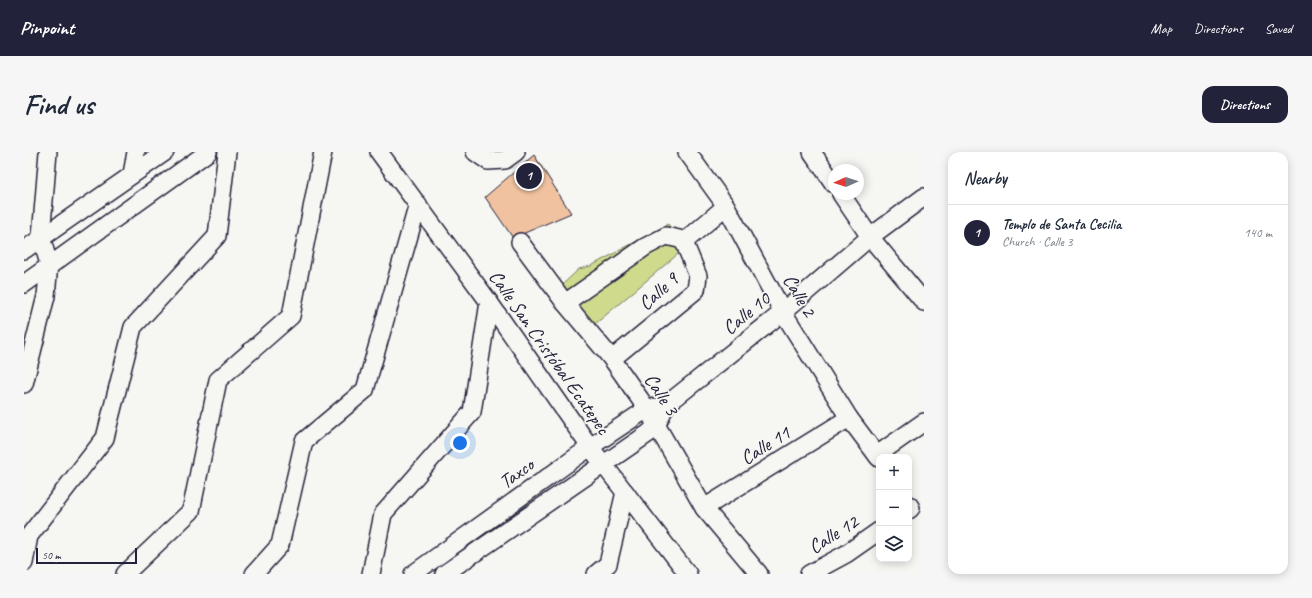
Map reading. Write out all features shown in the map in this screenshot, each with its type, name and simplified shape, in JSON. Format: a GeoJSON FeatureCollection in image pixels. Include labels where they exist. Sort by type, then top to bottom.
{"type":"FeatureCollection","features":[{"type":"Feature","properties":{"kind":"street"},"geometry":{"type":"LineString","coordinates":[[24,384],[46,296],[49,264],[41,237],[48,152]]}},
{"type":"Feature","properties":{"kind":"street"},"geometry":{"type":"LineString","coordinates":[[132,174],[136,152]]}},
{"type":"Feature","properties":{"kind":"street"},"geometry":{"type":"LineString","coordinates":[[24,250],[165,152]]}},
{"type":"Feature","properties":{"kind":"street"},"geometry":{"type":"LineString","coordinates":[[24,284],[49,264],[208,152]]}},
{"type":"Feature","properties":{"kind":"street"},"geometry":{"type":"LineString","coordinates":[[24,563],[29,536],[105,438],[133,327],[217,236],[227,152]]}},
{"type":"Feature","properties":{"kind":"street"},"geometry":{"type":"LineString","coordinates":[[125,574],[191,511],[218,380],[291,316],[323,152]]}},
{"type":"Feature","properties":{"kind":"street","name":"Calle San Cristóbal Ecatepec"},"geometry":{"type":"LineString","coordinates":[[378,152],[418,204],[489,302],[602,464],[688,574]]}},
{"type":"Feature","properties":{"kind":"street"},"geometry":{"type":"LineString","coordinates":[[475,152],[488,161],[505,160],[516,152]]}},
{"type":"Feature","properties":{"kind":"street","name":"Calle 2"},"geometry":{"type":"LineString","coordinates":[[687,152],[726,206],[783,312],[849,418],[876,454]]}},
{"type":"Feature","properties":{"kind":"street"},"geometry":{"type":"LineString","coordinates":[[812,152],[828,175]]}},
{"type":"Feature","properties":{"kind":"street","name":"Calle 10"},"geometry":{"type":"LineString","coordinates":[[656,426],[666,405],[783,312],[870,237],[924,197]]}},
{"type":"Feature","properties":{"kind":"street"},"geometry":{"type":"LineString","coordinates":[[845,200],[870,237],[924,302]]}},
{"type":"Feature","properties":{"kind":"street"},"geometry":{"type":"LineString","coordinates":[[254,574],[280,546],[304,441],[365,390],[418,204]]}},
{"type":"Feature","properties":{"kind":"street"},"geometry":{"type":"LineString","coordinates":[[684,242],[726,206]]}},
{"type":"Feature","properties":{"kind":"street","name":"Calle 9"},"geometry":{"type":"LineString","coordinates":[[565,303],[645,246],[666,236],[679,239],[684,242],[698,276],[696,290],[612,359]]}},
{"type":"Feature","properties":{"kind":"street","name":"Calle 3"},"geometry":{"type":"LineString","coordinates":[[520,242],[565,303],[612,359],[646,409],[704,508],[760,574]]}},
{"type":"Feature","properties":{"kind":"street"},"geometry":{"type":"LineString","coordinates":[[371,574],[383,514],[472,412],[489,302]]}},
{"type":"Feature","properties":{"kind":"street","name":"Calle 10"},"geometry":{"type":"LineString","coordinates":[[646,409],[666,405]]}},
{"type":"Feature","properties":{"kind":"street","name":"Taxco"},"geometry":{"type":"LineString","coordinates":[[413,574],[590,447],[646,409]]}},
{"type":"Feature","properties":{"kind":"street","name":"Calle 11"},"geometry":{"type":"LineString","coordinates":[[704,508],[849,418]]}},
{"type":"Feature","properties":{"kind":"street"},"geometry":{"type":"LineString","coordinates":[[881,454],[924,422]]}},
{"type":"Feature","properties":{"kind":"street","name":"Taxco"},"geometry":{"type":"LineString","coordinates":[[444,574],[649,433],[656,426]]}},
{"type":"Feature","properties":{"kind":"street"},"geometry":{"type":"LineString","coordinates":[[596,574],[608,564],[625,492]]}},
{"type":"Feature","properties":{"kind":"street","name":"Calle 12"},"geometry":{"type":"LineString","coordinates":[[809,574],[846,554],[876,533]]}},
{"type":"Feature","properties":{"kind":"green space"},"geometry":{"type":"Polygon","coordinates":[[[668,224],[685,248],[594,325],[562,285],[579,269],[591,266],[668,224]]]}},
{"type":"Feature","properties":{"kind":"building"},"geometry":{"type":"Polygon","coordinates":[[[534,155],[571,213],[513,238],[485,197],[534,155]]]}},
{"type":"Feature","properties":{"kind":"place","name":"Templo de Santa Cecilia"},"geometry":{"type":"Point","coordinates":[529,176]}}]}
